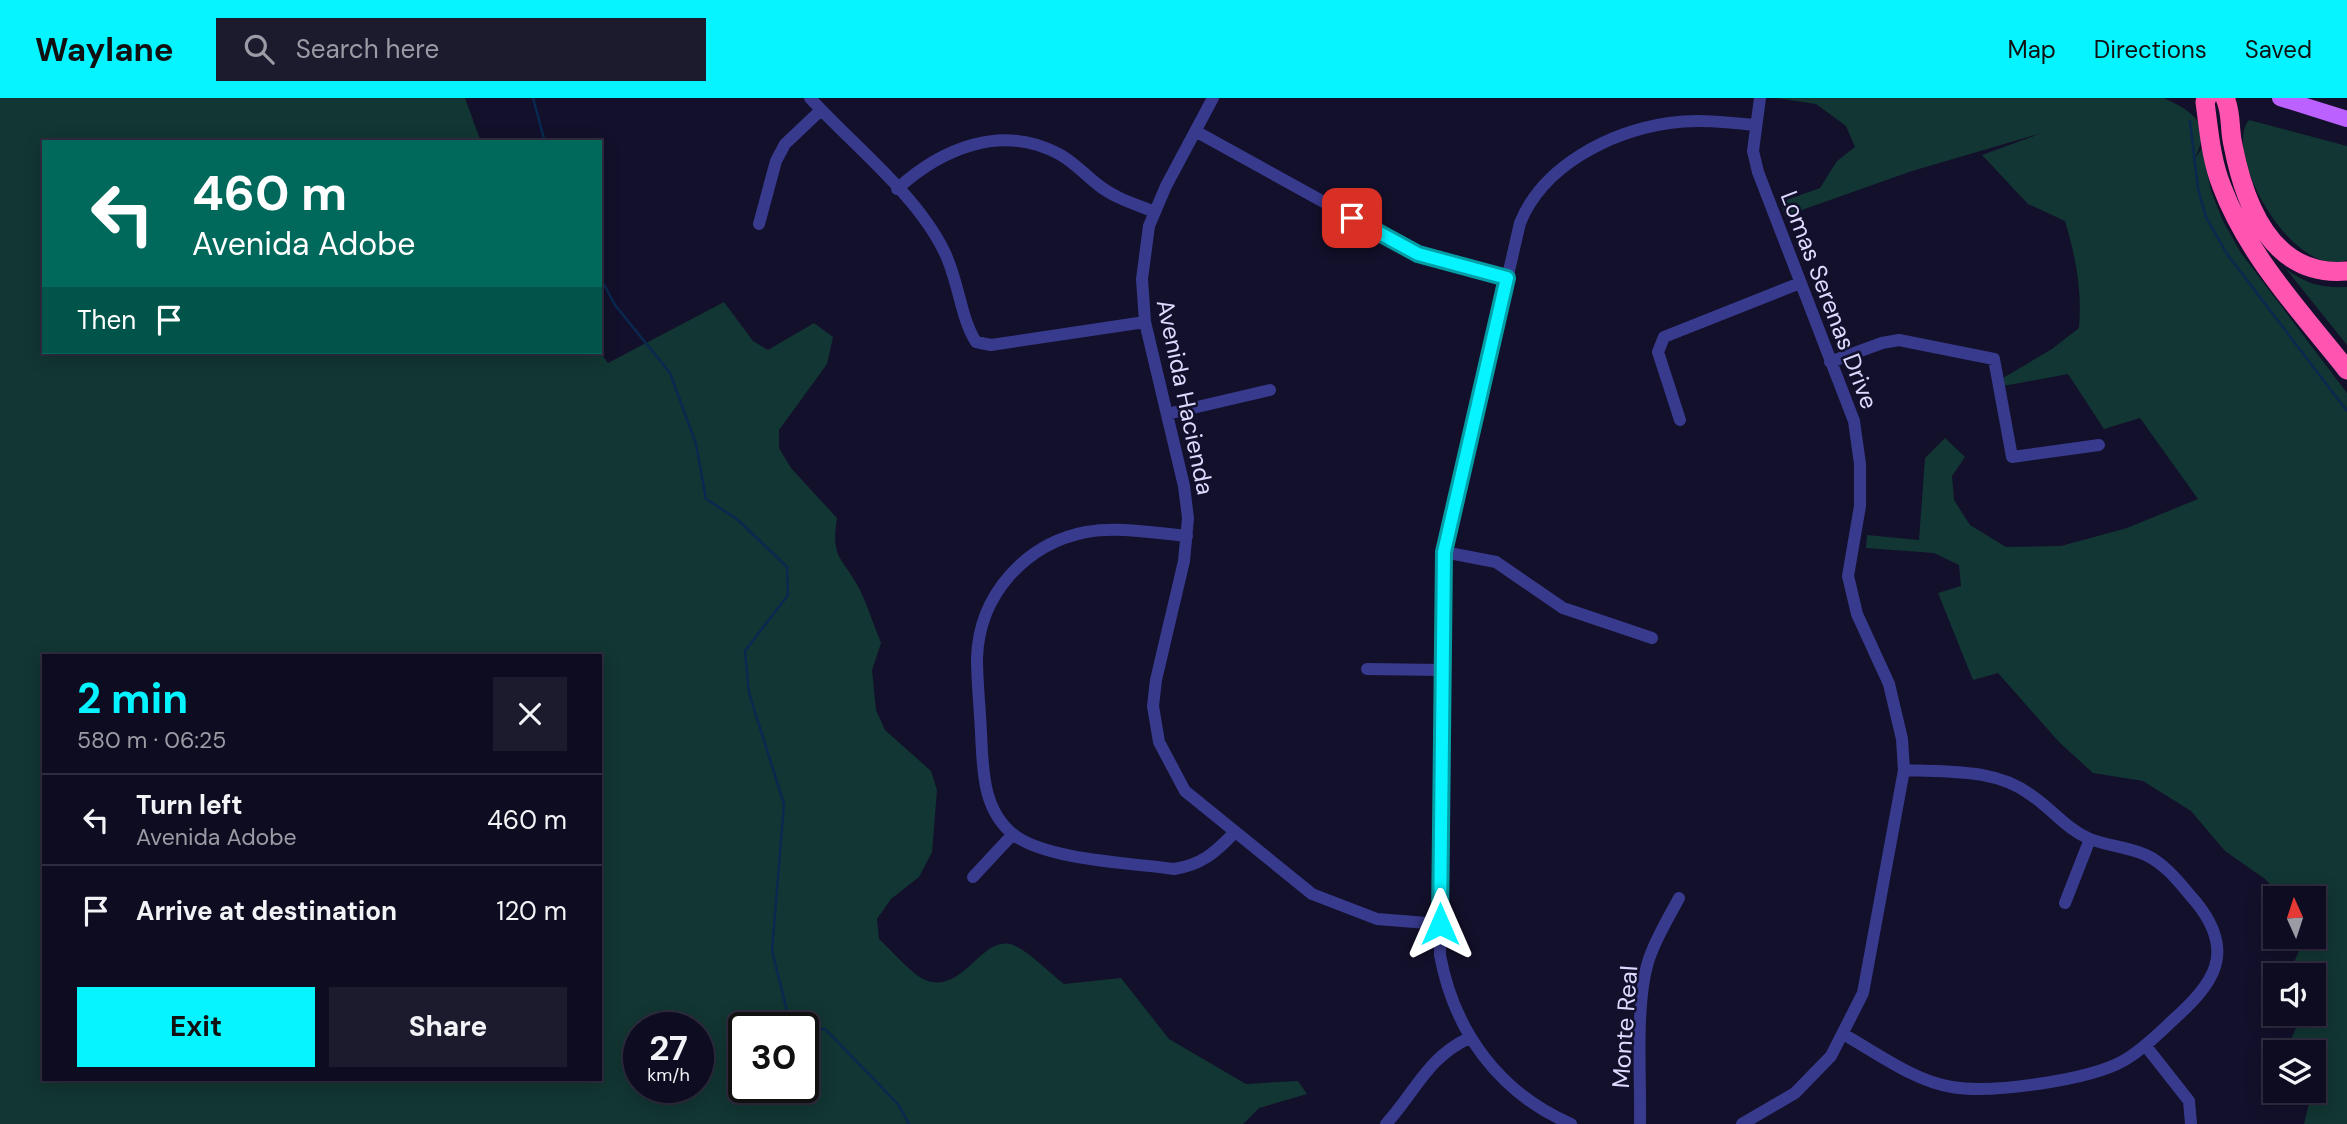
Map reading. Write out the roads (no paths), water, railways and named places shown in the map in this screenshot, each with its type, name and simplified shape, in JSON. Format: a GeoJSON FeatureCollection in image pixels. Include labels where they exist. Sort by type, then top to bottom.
{"type":"FeatureCollection","features":[{"type":"Feature","properties":{"kind":"highway"},"geometry":{"type":"LineString","coordinates":[[2207,98],[2205,102],[2212,153],[2221,187],[2236,218],[2265,267],[2347,370]]}},
{"type":"Feature","properties":{"kind":"highway"},"geometry":{"type":"LineString","coordinates":[[2225,98],[2230,108],[2231,138],[2245,192],[2278,249],[2314,271],[2347,271]]}},
{"type":"Feature","properties":{"kind":"main road"},"geometry":{"type":"LineString","coordinates":[[2280,98],[2347,119]]}},
{"type":"Feature","properties":{"kind":"main road"},"geometry":{"type":"LineString","coordinates":[[2312,98],[2327,113]]}},
{"type":"Feature","properties":{"kind":"street"},"geometry":{"type":"LineString","coordinates":[[810,98],[924,219],[944,250],[959,285],[968,330],[976,342],[991,345],[1145,322]]}},
{"type":"Feature","properties":{"kind":"street","name":"Avenida Hacienda"},"geometry":{"type":"LineString","coordinates":[[1213,98],[1149,226],[1142,279],[1145,322],[1184,486],[1187,536],[1184,561],[1156,680],[1153,706],[1159,742],[1185,791],[1312,894],[1377,919],[1440,924]]}},
{"type":"Feature","properties":{"kind":"street","name":"Lomas Serenas Drive"},"geometry":{"type":"LineString","coordinates":[[1749,1123],[1795,1093],[1831,1056],[1863,993],[1904,770],[1902,739],[1889,684],[1857,614],[1848,576],[1860,506],[1860,464],[1854,421],[1758,172],[1752,151],[1760,98]]}},
{"type":"Feature","properties":{"kind":"street"},"geometry":{"type":"LineString","coordinates":[[759,224],[780,153],[821,110]]}},
{"type":"Feature","properties":{"kind":"street"},"geometry":{"type":"LineString","coordinates":[[1571,1124],[1544,1112],[1501,1077],[1469,1038],[1445,985],[1440,955],[1444,552],[1507,278],[1528,203],[1546,181],[1567,164],[1615,139],[1667,124],[1706,121],[1754,125]]}},
{"type":"Feature","properties":{"kind":"street"},"geometry":{"type":"LineString","coordinates":[[1197,132],[1418,254],[1507,278]]}},
{"type":"Feature","properties":{"kind":"street"},"geometry":{"type":"LineString","coordinates":[[897,189],[921,170],[965,144],[995,140],[1025,143],[1057,152],[1115,196],[1156,212]]}},
{"type":"Feature","properties":{"kind":"street"},"geometry":{"type":"LineString","coordinates":[[1680,420],[1658,352],[1664,337],[1800,282]]}},
{"type":"Feature","properties":{"kind":"street"},"geometry":{"type":"LineString","coordinates":[[1830,362],[1882,343],[1899,340],[1994,359],[2012,457],[2099,445]]}},
{"type":"Feature","properties":{"kind":"street"},"geometry":{"type":"LineString","coordinates":[[1167,415],[1270,390]]}},
{"type":"Feature","properties":{"kind":"street"},"geometry":{"type":"LineString","coordinates":[[1187,536],[1115,530],[1087,532],[1056,541],[1033,553],[1000,586],[983,620],[977,657],[986,793],[995,814],[1013,834],[1047,851],[1174,869],[1191,866],[1212,856],[1234,833]]}},
{"type":"Feature","properties":{"kind":"street"},"geometry":{"type":"LineString","coordinates":[[1444,552],[1496,562],[1563,608],[1652,638]]}},
{"type":"Feature","properties":{"kind":"street"},"geometry":{"type":"LineString","coordinates":[[1367,669],[1442,670]]}},
{"type":"Feature","properties":{"kind":"street"},"geometry":{"type":"LineString","coordinates":[[1843,1034],[1924,1079],[1949,1087],[1972,1090],[2089,1074],[2123,1062],[2145,1045],[2201,995],[2213,977],[2219,943],[2206,915],[2173,874],[2146,856],[2090,839],[2065,825],[2032,795],[2015,785],[1978,773],[1904,770]]}},
{"type":"Feature","properties":{"kind":"street"},"geometry":{"type":"LineString","coordinates":[[974,877],[1013,834]]}},
{"type":"Feature","properties":{"kind":"street"},"geometry":{"type":"LineString","coordinates":[[2065,903],[2090,839]]}},
{"type":"Feature","properties":{"kind":"street","name":"Monte Real"},"geometry":{"type":"LineString","coordinates":[[1640,1124],[1643,997],[1647,965],[1653,946],[1679,898]]}},
{"type":"Feature","properties":{"kind":"street"},"geometry":{"type":"LineString","coordinates":[[1385,1124],[1411,1097],[1428,1066],[1451,1047],[1469,1038]]}},
{"type":"Feature","properties":{"kind":"street"},"geometry":{"type":"LineString","coordinates":[[2145,1045],[2189,1101],[2191,1124]]}},
{"type":"Feature","properties":{"kind":"waterway"},"geometry":{"type":"LineString","coordinates":[[533,98],[544,140]]}},
{"type":"Feature","properties":{"kind":"waterway"},"geometry":{"type":"LineString","coordinates":[[2190,121],[2198,189],[2206,217],[2227,254],[2347,411]]}},
{"type":"Feature","properties":{"kind":"waterway"},"geometry":{"type":"LineString","coordinates":[[602,281],[615,305],[670,373],[696,444],[706,499],[737,519],[787,567],[788,595],[745,651],[749,693],[784,804],[772,951],[787,1012]]}},
{"type":"Feature","properties":{"kind":"waterway"},"geometry":{"type":"LineString","coordinates":[[819,1030],[825,1029],[898,1104],[909,1124]]}}]}
